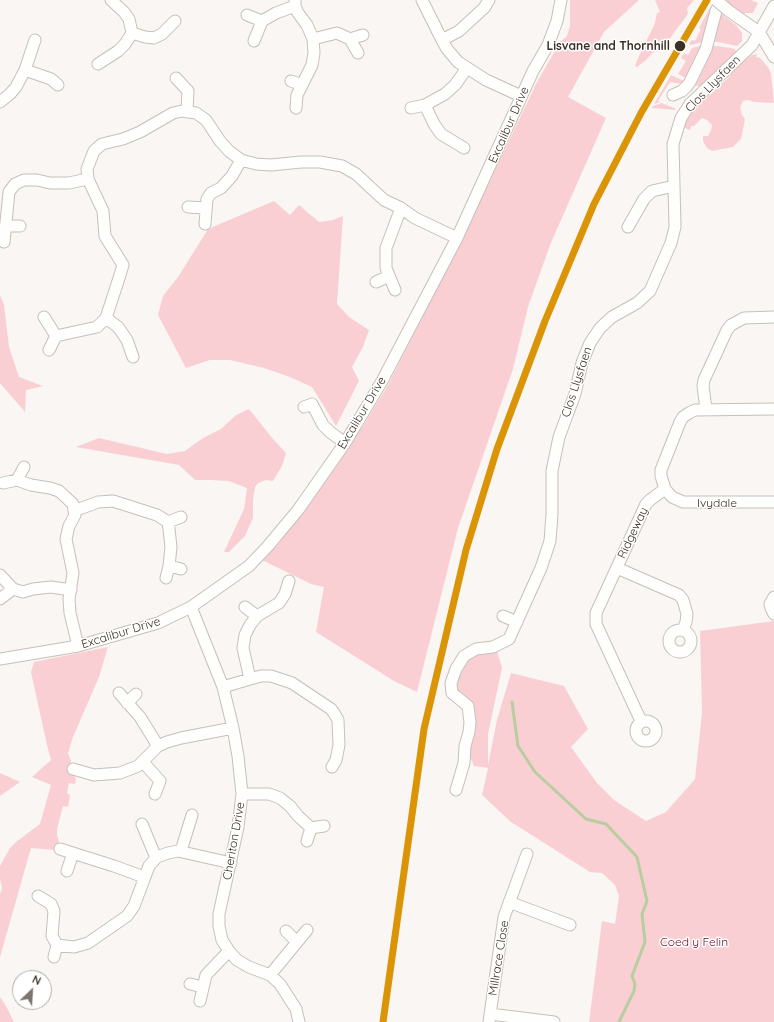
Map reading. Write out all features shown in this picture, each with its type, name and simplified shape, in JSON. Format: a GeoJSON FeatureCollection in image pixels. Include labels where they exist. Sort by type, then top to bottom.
{"type":"FeatureCollection","features":[{"type":"Feature","properties":{"kind":"street"},"geometry":{"type":"LineString","coordinates":[[98,64],[118,51],[125,44],[132,33],[129,19],[111,0]]}},
{"type":"Feature","properties":{"kind":"street"},"geometry":{"type":"LineString","coordinates":[[422,0],[442,40],[451,54],[467,68],[486,80],[521,96]]}},
{"type":"Feature","properties":{"kind":"street"},"geometry":{"type":"LineString","coordinates":[[442,40],[459,31],[484,8],[490,0]]}},
{"type":"Feature","properties":{"kind":"street","name":"Excalibur Drive"},"geometry":{"type":"LineString","coordinates":[[0,659],[78,646],[158,623],[191,607],[249,566],[268,546],[298,510],[345,443],[382,381],[457,238],[533,70],[552,37],[561,0]]}},
{"type":"Feature","properties":{"kind":"street"},"geometry":{"type":"LineString","coordinates":[[716,0],[759,32],[774,57]]}},
{"type":"Feature","properties":{"kind":"street"},"geometry":{"type":"LineString","coordinates":[[673,95],[682,91],[690,82],[706,49],[716,10],[722,0]]}},
{"type":"Feature","properties":{"kind":"street"},"geometry":{"type":"LineString","coordinates":[[254,41],[262,21],[295,3],[313,39],[314,53],[312,65],[297,95],[296,108]]}},
{"type":"Feature","properties":{"kind":"street","name":"Clos Llysfaen"},"geometry":{"type":"LineString","coordinates":[[456,790],[464,763],[465,746],[470,722],[468,706],[452,693],[451,684],[456,669],[464,656],[476,649],[493,647],[509,639],[541,568],[550,541],[552,514],[552,471],[559,437],[575,394],[582,363],[590,342],[600,328],[612,317],[637,303],[650,291],[671,242],[675,227],[674,144],[678,126],[684,113],[697,96],[752,45],[774,6]]}},
{"type":"Feature","properties":{"kind":"street"},"geometry":{"type":"LineString","coordinates":[[247,15],[262,21]]}},
{"type":"Feature","properties":{"kind":"street"},"geometry":{"type":"LineString","coordinates":[[132,33],[154,38],[175,22]]}},
{"type":"Feature","properties":{"kind":"street"},"geometry":{"type":"LineString","coordinates":[[313,39],[337,33],[350,38],[363,35]]}},
{"type":"Feature","properties":{"kind":"street"},"geometry":{"type":"LineString","coordinates":[[350,38],[358,53]]}},
{"type":"Feature","properties":{"kind":"street"},"geometry":{"type":"LineString","coordinates":[[0,102],[16,87],[25,70],[35,40]]}},
{"type":"Feature","properties":{"kind":"street"},"geometry":{"type":"LineString","coordinates":[[411,108],[425,105],[450,90],[467,68]]}},
{"type":"Feature","properties":{"kind":"street"},"geometry":{"type":"LineString","coordinates":[[25,70],[51,79],[58,86]]}},
{"type":"Feature","properties":{"kind":"street"},"geometry":{"type":"LineString","coordinates":[[176,78],[188,91],[187,112]]}},
{"type":"Feature","properties":{"kind":"street"},"geometry":{"type":"LineString","coordinates":[[291,81],[302,85]]}},
{"type":"Feature","properties":{"kind":"street"},"geometry":{"type":"LineString","coordinates":[[425,105],[434,124],[441,134],[464,148]]}},
{"type":"Feature","properties":{"kind":"street"},"geometry":{"type":"LineString","coordinates":[[56,336],[97,327],[106,318],[123,265],[104,236],[103,211],[88,179],[87,169],[94,151],[102,144],[140,132],[174,113],[196,113],[206,120],[220,141],[229,151],[241,160],[256,164],[271,165],[320,162],[342,166],[356,174],[384,200],[401,208],[415,218],[457,238]]}},
{"type":"Feature","properties":{"kind":"street"},"geometry":{"type":"LineString","coordinates":[[205,224],[207,199],[212,193],[221,188],[232,176],[241,160]]}},
{"type":"Feature","properties":{"kind":"street"},"geometry":{"type":"LineString","coordinates":[[4,242],[9,192],[14,184],[24,180],[37,180],[50,183],[69,183],[88,179]]}},
{"type":"Feature","properties":{"kind":"street"},"geometry":{"type":"LineString","coordinates":[[628,227],[644,199],[652,191],[674,186]]}},
{"type":"Feature","properties":{"kind":"street"},"geometry":{"type":"LineString","coordinates":[[188,208],[206,208]]}},
{"type":"Feature","properties":{"kind":"street"},"geometry":{"type":"LineString","coordinates":[[395,290],[386,268],[386,248],[401,208]]}},
{"type":"Feature","properties":{"kind":"street"},"geometry":{"type":"LineString","coordinates":[[5,226],[20,226]]}},
{"type":"Feature","properties":{"kind":"street"},"geometry":{"type":"LineString","coordinates":[[376,282],[389,276]]}},
{"type":"Feature","properties":{"kind":"street"},"geometry":{"type":"LineString","coordinates":[[44,317],[56,336]]}},
{"type":"Feature","properties":{"kind":"street"},"geometry":{"type":"LineString","coordinates":[[706,409],[703,386],[704,380],[731,325],[744,318],[774,317]]}},
{"type":"Feature","properties":{"kind":"street"},"geometry":{"type":"LineString","coordinates":[[106,318],[118,327],[127,340],[133,357]]}},
{"type":"Feature","properties":{"kind":"street"},"geometry":{"type":"LineString","coordinates":[[49,350],[56,336]]}},
{"type":"Feature","properties":{"kind":"street"},"geometry":{"type":"LineString","coordinates":[[304,407],[312,404],[323,425],[345,443]]}},
{"type":"Feature","properties":{"kind":"street"},"geometry":{"type":"LineString","coordinates":[[665,489],[661,476],[661,470],[680,422],[689,412],[706,409],[774,409]]}},
{"type":"Feature","properties":{"kind":"street"},"geometry":{"type":"LineString","coordinates":[[17,480],[24,467]]}},
{"type":"Feature","properties":{"kind":"street"},"geometry":{"type":"LineString","coordinates":[[3,483],[17,480],[31,485],[50,488],[59,491],[73,504],[75,515],[69,526],[66,539],[73,573],[69,599],[70,613],[78,646]]}},
{"type":"Feature","properties":{"kind":"street","name":"Ivydale"},"geometry":{"type":"LineString","coordinates":[[665,489],[672,497],[683,502],[774,502]]}},
{"type":"Feature","properties":{"kind":"street","name":"Ridgeway"},"geometry":{"type":"LineString","coordinates":[[641,721],[595,619],[596,613],[646,504],[665,489]]}},
{"type":"Feature","properties":{"kind":"street"},"geometry":{"type":"LineString","coordinates":[[74,511],[98,502],[113,501],[158,515],[168,522],[171,547],[166,578]]}},
{"type":"Feature","properties":{"kind":"street"},"geometry":{"type":"LineString","coordinates":[[168,522],[181,517]]}},
{"type":"Feature","properties":{"kind":"street"},"geometry":{"type":"LineString","coordinates":[[169,566],[181,569]]}},
{"type":"Feature","properties":{"kind":"street","name":"Ridgeway"},"geometry":{"type":"LineString","coordinates":[[617,568],[679,595],[683,600],[687,614],[683,630]]}},
{"type":"Feature","properties":{"kind":"street"},"geometry":{"type":"LineString","coordinates":[[0,575],[13,589],[23,592],[51,587],[71,590]]}},
{"type":"Feature","properties":{"kind":"street"},"geometry":{"type":"LineString","coordinates":[[250,678],[243,648],[244,635],[250,625],[261,613],[279,603],[285,594],[289,581]]}},
{"type":"Feature","properties":{"kind":"street"},"geometry":{"type":"LineString","coordinates":[[0,599],[13,589]]}},
{"type":"Feature","properties":{"kind":"street"},"geometry":{"type":"LineString","coordinates":[[774,597],[770,604],[774,614]]}},
{"type":"Feature","properties":{"kind":"street","name":"Cheriton Drive"},"geometry":{"type":"LineString","coordinates":[[191,607],[223,687],[238,756],[242,794],[238,827],[219,914],[219,926],[222,940],[237,960],[270,976],[280,984],[296,1009],[299,1022]]}},
{"type":"Feature","properties":{"kind":"street"},"geometry":{"type":"LineString","coordinates":[[245,607],[261,613]]}},
{"type":"Feature","properties":{"kind":"street"},"geometry":{"type":"LineString","coordinates":[[503,616],[517,622]]}},
{"type":"Feature","properties":{"kind":"street"},"geometry":{"type":"LineString","coordinates":[[223,687],[250,678],[271,676],[292,683],[334,713],[338,720],[339,745],[336,760],[332,767]]}},
{"type":"Feature","properties":{"kind":"street"},"geometry":{"type":"LineString","coordinates":[[119,693],[140,717],[158,746]]}},
{"type":"Feature","properties":{"kind":"street"},"geometry":{"type":"LineString","coordinates":[[127,702],[136,694]]}},
{"type":"Feature","properties":{"kind":"street"},"geometry":{"type":"LineString","coordinates":[[73,769],[84,778],[94,775],[120,773],[138,766],[158,746],[167,742],[233,728]]}},
{"type":"Feature","properties":{"kind":"street"},"geometry":{"type":"LineString","coordinates":[[143,762],[160,780],[155,794]]}},
{"type":"Feature","properties":{"kind":"street"},"geometry":{"type":"LineString","coordinates":[[242,794],[269,794],[280,798],[290,806],[310,828]]}},
{"type":"Feature","properties":{"kind":"street"},"geometry":{"type":"LineString","coordinates":[[181,851],[192,815]]}},
{"type":"Feature","properties":{"kind":"street"},"geometry":{"type":"LineString","coordinates":[[142,824],[156,858]]}},
{"type":"Feature","properties":{"kind":"street"},"geometry":{"type":"LineString","coordinates":[[310,828],[324,826]]}},
{"type":"Feature","properties":{"kind":"street"},"geometry":{"type":"LineString","coordinates":[[307,841],[310,828]]}},
{"type":"Feature","properties":{"kind":"street"},"geometry":{"type":"LineString","coordinates":[[60,849],[144,877]]}},
{"type":"Feature","properties":{"kind":"street"},"geometry":{"type":"LineString","coordinates":[[57,945],[74,947],[88,943],[127,916],[134,906],[149,866],[156,858],[168,852],[181,851],[231,863]]}},
{"type":"Feature","properties":{"kind":"street"},"geometry":{"type":"LineString","coordinates":[[67,871],[73,853]]}},
{"type":"Feature","properties":{"kind":"street","name":"Millrace Close"},"geometry":{"type":"LineString","coordinates":[[527,854],[509,902],[502,927],[490,1018],[554,1022]]}},
{"type":"Feature","properties":{"kind":"street"},"geometry":{"type":"LineString","coordinates":[[38,896],[51,904],[54,911],[52,936],[57,945],[54,957]]}},
{"type":"Feature","properties":{"kind":"street","name":"Millrace Close"},"geometry":{"type":"LineString","coordinates":[[509,902],[570,925]]}},
{"type":"Feature","properties":{"kind":"street"},"geometry":{"type":"LineString","coordinates":[[286,930],[296,942]]}},
{"type":"Feature","properties":{"kind":"street"},"geometry":{"type":"LineString","coordinates":[[270,976],[307,930]]}},
{"type":"Feature","properties":{"kind":"street"},"geometry":{"type":"LineString","coordinates":[[200,1001],[206,975],[229,951]]}},
{"type":"Feature","properties":{"kind":"street"},"geometry":{"type":"LineString","coordinates":[[190,984],[203,987]]}},
{"type":"Feature","properties":{"kind":"green space"},"geometry":{"type":"Polygon","coordinates":[[[570,0],[639,0],[604,32],[568,97],[606,118],[550,245],[528,307],[513,369],[458,528],[417,692],[394,681],[316,632],[324,587],[311,584],[260,559],[277,546],[363,426],[388,385],[461,241],[537,82],[560,42],[567,36],[570,26],[570,0]]]}},
{"type":"Feature","properties":{"kind":"green space"},"geometry":{"type":"Polygon","coordinates":[[[655,0],[694,0],[687,8],[688,14],[664,49],[658,47],[637,67],[635,66],[638,58],[655,23],[657,13],[660,12],[655,0]]]}},
{"type":"Feature","properties":{"kind":"green space"},"geometry":{"type":"Polygon","coordinates":[[[729,0],[751,0],[758,3],[753,13],[743,14],[727,2],[729,0]]]}},
{"type":"Feature","properties":{"kind":"green space"},"geometry":{"type":"Polygon","coordinates":[[[711,6],[713,8],[703,42],[691,45],[689,44],[692,40],[695,41],[701,29],[699,28],[711,6]]]}},
{"type":"Feature","properties":{"kind":"green space"},"geometry":{"type":"Polygon","coordinates":[[[720,13],[736,25],[742,33],[742,41],[737,46],[713,41],[720,13]]]}},
{"type":"Feature","properties":{"kind":"green space"},"geometry":{"type":"Polygon","coordinates":[[[703,45],[686,78],[678,74],[686,61],[681,58],[684,53],[688,55],[692,48],[703,45]]]}},
{"type":"Feature","properties":{"kind":"green space"},"geometry":{"type":"Polygon","coordinates":[[[710,45],[735,49],[736,53],[727,60],[726,67],[701,86],[697,86],[693,84],[710,45]]]}},
{"type":"Feature","properties":{"kind":"green space"},"geometry":{"type":"Polygon","coordinates":[[[757,54],[756,57],[760,58],[771,73],[774,103],[754,102],[748,100],[743,101],[740,107],[742,115],[745,119],[741,139],[733,147],[712,151],[707,148],[703,141],[703,136],[708,136],[712,125],[707,120],[702,118],[694,126],[691,126],[690,130],[683,127],[683,122],[691,109],[701,99],[709,96],[729,77],[739,64],[752,55],[757,54]]]}},
{"type":"Feature","properties":{"kind":"green space"},"geometry":{"type":"Polygon","coordinates":[[[671,75],[684,81],[682,84],[670,82],[658,101],[660,102],[654,104],[671,75]]]}},
{"type":"Feature","properties":{"kind":"green space"},"geometry":{"type":"Polygon","coordinates":[[[662,103],[676,109],[652,108],[653,106],[662,103]]]}},
{"type":"Feature","properties":{"kind":"green space"},"geometry":{"type":"Polygon","coordinates":[[[274,201],[290,215],[299,205],[319,222],[333,220],[343,216],[337,304],[349,317],[369,330],[363,347],[352,367],[359,381],[336,426],[312,387],[290,377],[264,368],[230,360],[210,360],[186,368],[158,315],[163,296],[178,277],[208,229],[274,201]]]}},
{"type":"Feature","properties":{"kind":"green space"},"geometry":{"type":"Polygon","coordinates":[[[0,295],[4,305],[9,347],[19,377],[43,386],[26,390],[25,412],[0,383],[0,295]]]}},
{"type":"Feature","properties":{"kind":"green space"},"geometry":{"type":"Polygon","coordinates":[[[249,409],[286,453],[282,466],[273,481],[266,480],[258,483],[255,487],[253,518],[245,536],[229,552],[224,552],[244,509],[247,488],[229,481],[195,480],[179,465],[76,447],[99,438],[167,454],[185,451],[203,438],[221,429],[236,415],[249,409]]]}},
{"type":"Feature","properties":{"kind":"green space","name":"Coed y Felin"},"geometry":{"type":"Polygon","coordinates":[[[774,621],[774,1022],[589,1022],[602,921],[615,924],[619,896],[615,885],[602,873],[590,872],[511,822],[482,795],[488,768],[474,766],[468,752],[468,706],[452,693],[456,669],[475,655],[497,651],[502,668],[488,734],[488,765],[497,720],[511,673],[564,686],[588,729],[571,747],[597,783],[614,800],[646,821],[666,812],[695,779],[702,713],[700,631],[774,621]]]}},
{"type":"Feature","properties":{"kind":"green space"},"geometry":{"type":"Polygon","coordinates":[[[108,647],[99,677],[73,737],[68,753],[71,761],[69,771],[76,779],[75,784],[69,783],[67,793],[70,795],[68,807],[63,806],[57,829],[59,842],[56,845],[55,850],[31,848],[0,957],[0,895],[2,888],[0,866],[10,848],[40,824],[51,785],[32,777],[51,760],[31,672],[34,662],[108,647]]]}},
{"type":"Feature","properties":{"kind":"green space"},"geometry":{"type":"Polygon","coordinates":[[[0,773],[20,782],[0,796],[0,773]]]}},
{"type":"Feature","properties":{"kind":"green space"},"geometry":{"type":"Polygon","coordinates":[[[0,997],[7,1008],[14,1022],[0,1022],[0,997]]]}},
{"type":"Feature","properties":{"kind":"waterway"},"geometry":{"type":"LineString","coordinates":[[512,702],[518,746],[535,772],[586,819],[606,824],[637,857],[647,901],[642,914],[645,942],[632,976],[635,984],[634,991],[619,1022]]}},
{"type":"Feature","properties":{"kind":"transit line"},"geometry":{"type":"LineString","coordinates":[[383,1022],[424,729],[466,550],[497,449],[545,321],[594,204],[641,113],[707,0]]}},
{"type":"Feature","properties":{"kind":"place","name":"Lisvane and Thornhill"},"geometry":{"type":"Point","coordinates":[680,46]}}]}
